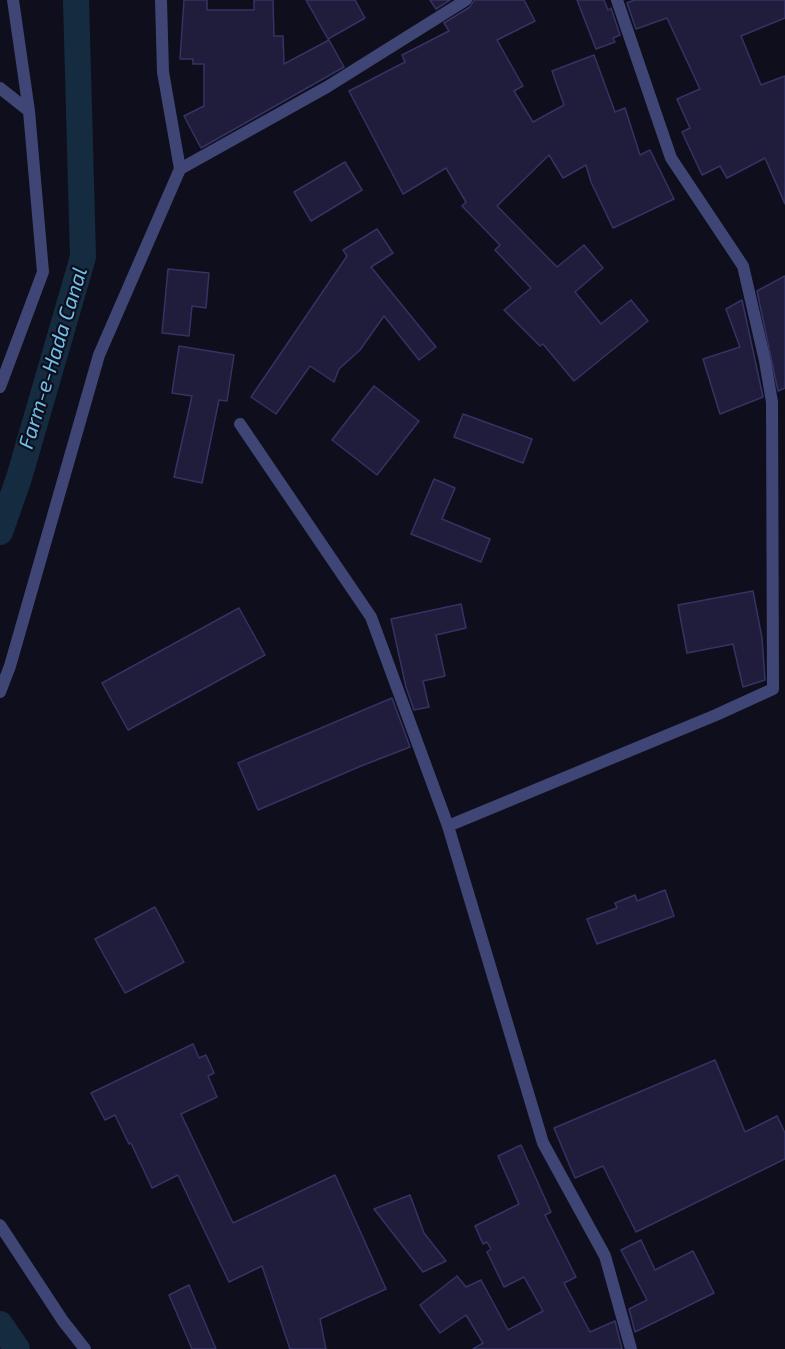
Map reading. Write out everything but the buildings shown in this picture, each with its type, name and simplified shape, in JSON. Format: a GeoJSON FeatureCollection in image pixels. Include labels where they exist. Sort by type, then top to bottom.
{"type":"FeatureCollection","features":[{"type":"Feature","properties":{"kind":"street"},"geometry":{"type":"LineString","coordinates":[[0,387],[43,272],[29,111],[13,0]]}},
{"type":"Feature","properties":{"kind":"street"},"geometry":{"type":"LineString","coordinates":[[0,692],[10,666],[99,355],[180,169],[163,72],[161,0]]}},
{"type":"Feature","properties":{"kind":"street"},"geometry":{"type":"LineString","coordinates":[[180,169],[327,87],[466,0]]}},
{"type":"Feature","properties":{"kind":"street"},"geometry":{"type":"LineString","coordinates":[[448,826],[716,715],[773,688],[772,402],[765,362],[742,266],[671,158],[617,0]]}},
{"type":"Feature","properties":{"kind":"street"},"geometry":{"type":"LineString","coordinates":[[0,88],[29,111]]}},
{"type":"Feature","properties":{"kind":"street"},"geometry":{"type":"LineString","coordinates":[[240,424],[371,617],[448,826],[543,1143],[605,1256],[631,1349]]}},
{"type":"Feature","properties":{"kind":"street"},"geometry":{"type":"LineString","coordinates":[[0,1225],[63,1321],[85,1349]]}},
{"type":"Feature","properties":{"kind":"waterway","name":"Farm-e-Hada Canal"},"geometry":{"type":"LineString","coordinates":[[0,532],[19,478],[83,257],[76,0]]}},
{"type":"Feature","properties":{"kind":"waterway","name":"Farm-e-Hada Canal"},"geometry":{"type":"LineString","coordinates":[[0,1324],[17,1349]]}}]}
